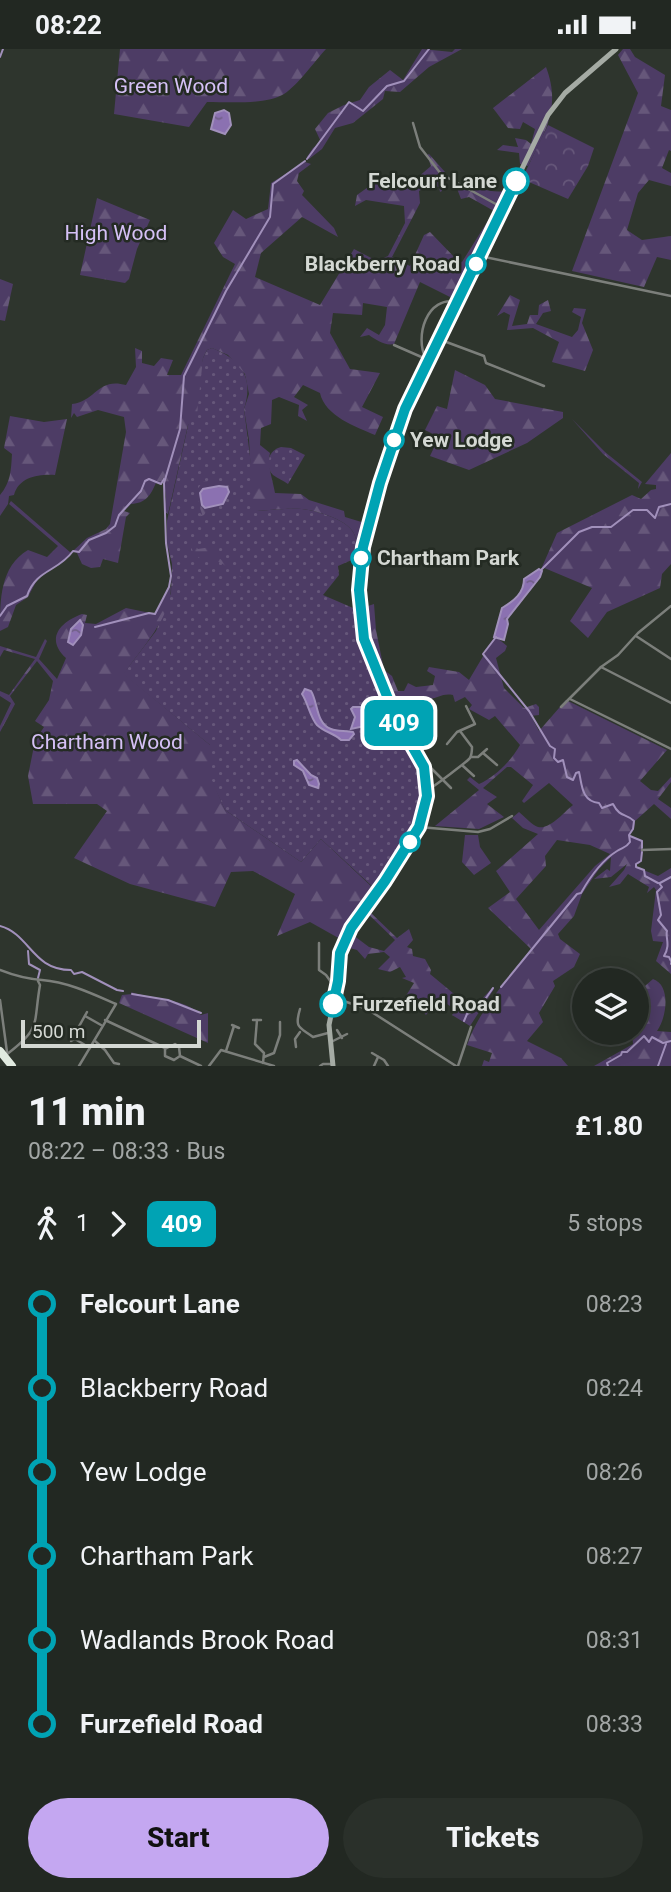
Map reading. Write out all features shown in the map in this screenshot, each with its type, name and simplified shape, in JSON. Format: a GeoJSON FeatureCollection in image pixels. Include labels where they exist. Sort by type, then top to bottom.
{"type":"FeatureCollection","features":[{"type":"Feature","properties":{"kind":"highway"},"geometry":{"type":"LineString","coordinates":[[4,1054],[12,1066]]}},
{"type":"Feature","properties":{"kind":"street"},"geometry":{"type":"LineString","coordinates":[[320,1066],[333,1065],[329,1033],[337,990],[338,960],[351,928],[417,830],[425,810],[428,789],[424,767],[395,716],[368,652],[361,625],[359,580],[363,547],[380,483],[400,420],[428,359],[554,105],[616,49]]}},
{"type":"Feature","properties":{"kind":"street"},"geometry":{"type":"LineString","coordinates":[[413,123],[420,147],[441,174],[503,208]]}},
{"type":"Feature","properties":{"kind":"street"},"geometry":{"type":"LineString","coordinates":[[480,256],[671,296]]}},
{"type":"Feature","properties":{"kind":"street"},"geometry":{"type":"LineString","coordinates":[[428,359],[422,351],[421,339],[427,318],[441,304],[457,302]]}},
{"type":"Feature","properties":{"kind":"street"},"geometry":{"type":"LineString","coordinates":[[439,339],[484,356],[486,363],[544,386]]}},
{"type":"Feature","properties":{"kind":"street"},"geometry":{"type":"LineString","coordinates":[[394,345],[428,359]]}},
{"type":"Feature","properties":{"kind":"street"},"geometry":{"type":"LineString","coordinates":[[561,707],[601,667],[618,655],[635,636],[671,606]]}},
{"type":"Feature","properties":{"kind":"street"},"geometry":{"type":"LineString","coordinates":[[635,636],[671,659]]}},
{"type":"Feature","properties":{"kind":"street"},"geometry":{"type":"LineString","coordinates":[[601,667],[671,703]]}},
{"type":"Feature","properties":{"kind":"street"},"geometry":{"type":"LineString","coordinates":[[569,699],[671,748]]}},
{"type":"Feature","properties":{"kind":"street"},"geometry":{"type":"LineString","coordinates":[[447,744],[460,731],[475,724],[466,706]]}},
{"type":"Feature","properties":{"kind":"street"},"geometry":{"type":"LineString","coordinates":[[428,789],[434,787],[455,768],[463,766],[471,757],[472,747],[460,731]]}},
{"type":"Feature","properties":{"kind":"street"},"geometry":{"type":"LineString","coordinates":[[471,757],[478,757],[487,748]]}},
{"type":"Feature","properties":{"kind":"street"},"geometry":{"type":"LineString","coordinates":[[483,753],[497,765]]}},
{"type":"Feature","properties":{"kind":"street"},"geometry":{"type":"LineString","coordinates":[[428,765],[441,781],[451,788]]}},
{"type":"Feature","properties":{"kind":"street"},"geometry":{"type":"LineString","coordinates":[[463,766],[474,776]]}},
{"type":"Feature","properties":{"kind":"street"},"geometry":{"type":"LineString","coordinates":[[417,830],[478,832],[490,829],[512,816]]}},
{"type":"Feature","properties":{"kind":"street"},"geometry":{"type":"LineString","coordinates":[[642,849],[671,849]]}},
{"type":"Feature","properties":{"kind":"street"},"geometry":{"type":"LineString","coordinates":[[320,943],[319,970],[337,990]]}},
{"type":"Feature","properties":{"kind":"street"},"geometry":{"type":"LineString","coordinates":[[0,970],[23,979],[83,990],[116,1004],[79,1066]]}},
{"type":"Feature","properties":{"kind":"street"},"geometry":{"type":"LineString","coordinates":[[0,1000],[4,1054],[24,1043],[34,1026],[38,981]]}},
{"type":"Feature","properties":{"kind":"street"},"geometry":{"type":"LineString","coordinates":[[335,998],[365,1008],[457,1066],[471,1027]]}},
{"type":"Feature","properties":{"kind":"street"},"geometry":{"type":"LineString","coordinates":[[300,1009],[298,1025],[301,1031],[313,1037],[329,1033]]}},
{"type":"Feature","properties":{"kind":"street"},"geometry":{"type":"LineString","coordinates":[[77,1030],[86,1014],[102,1025]]}},
{"type":"Feature","properties":{"kind":"street"},"geometry":{"type":"LineString","coordinates":[[105,1020],[165,1049]]}},
{"type":"Feature","properties":{"kind":"street"},"geometry":{"type":"LineString","coordinates":[[257,1020],[255,1044],[262,1049],[263,1063]]}},
{"type":"Feature","properties":{"kind":"street"},"geometry":{"type":"LineString","coordinates":[[264,1057],[274,1053],[280,1022]]}},
{"type":"Feature","properties":{"kind":"street"},"geometry":{"type":"LineString","coordinates":[[226,1051],[233,1026],[239,1028]]}},
{"type":"Feature","properties":{"kind":"street"},"geometry":{"type":"LineString","coordinates":[[337,1030],[342,1038]]}},
{"type":"Feature","properties":{"kind":"street"},"geometry":{"type":"LineString","coordinates":[[296,1047],[295,1039],[301,1031]]}},
{"type":"Feature","properties":{"kind":"street"},"geometry":{"type":"LineString","coordinates":[[330,1042],[346,1034]]}},
{"type":"Feature","properties":{"kind":"street"},"geometry":{"type":"LineString","coordinates":[[71,1041],[75,1039],[91,1048]]}},
{"type":"Feature","properties":{"kind":"street"},"geometry":{"type":"LineString","coordinates":[[94,1041],[114,1063],[119,1064]]}},
{"type":"Feature","properties":{"kind":"street"},"geometry":{"type":"LineString","coordinates":[[165,1049],[175,1044],[179,1047],[180,1056]]}},
{"type":"Feature","properties":{"kind":"street"},"geometry":{"type":"LineString","coordinates":[[165,1049],[164,1053],[168,1059],[174,1060],[180,1056]]}},
{"type":"Feature","properties":{"kind":"street"},"geometry":{"type":"LineString","coordinates":[[209,1066],[219,1050],[274,1066]]}},
{"type":"Feature","properties":{"kind":"street"},"geometry":{"type":"LineString","coordinates":[[372,1053],[390,1065]]}},
{"type":"Feature","properties":{"kind":"street"},"geometry":{"type":"LineString","coordinates":[[180,1056],[201,1066]]}},
{"type":"Feature","properties":{"kind":"street"},"geometry":{"type":"LineString","coordinates":[[374,1066],[378,1057]]}},
{"type":"Feature","properties":{"kind":"green space","name":"Green Wood"},"geometry":{"type":"Polygon","coordinates":[[[120,49],[326,49],[284,94],[267,100],[207,102],[189,127],[114,114],[120,49]]]}},
{"type":"Feature","properties":{"kind":"green space"},"geometry":{"type":"Polygon","coordinates":[[[422,49],[452,52],[462,49],[429,67],[400,92],[385,91],[383,99],[353,123],[335,128],[322,149],[309,159],[307,157],[321,142],[315,129],[328,113],[360,100],[369,87],[390,70],[403,80],[422,49]]]}},
{"type":"Feature","properties":{"kind":"green space"},"geometry":{"type":"Polygon","coordinates":[[[623,49],[630,49],[635,57],[665,75],[661,106],[671,110],[671,151],[669,150],[662,168],[671,173],[671,186],[649,180],[638,193],[627,230],[642,240],[671,236],[671,260],[657,257],[644,287],[572,271],[638,93],[618,55],[623,49]]]}},
{"type":"Feature","properties":{"kind":"green space"},"geometry":{"type":"Polygon","coordinates":[[[546,67],[552,106],[546,130],[528,166],[520,164],[519,153],[497,150],[503,145],[518,147],[515,138],[531,144],[535,129],[523,122],[520,129],[508,128],[493,108],[546,67]]]}},
{"type":"Feature","properties":{"kind":"green space"},"geometry":{"type":"Polygon","coordinates":[[[548,125],[594,148],[588,166],[568,199],[522,179],[548,125]]]}},
{"type":"Feature","properties":{"kind":"green space"},"geometry":{"type":"Polygon","coordinates":[[[429,154],[445,172],[438,174],[442,191],[440,192],[439,187],[429,185],[419,191],[420,203],[392,257],[410,266],[424,235],[430,232],[462,262],[494,211],[469,197],[461,199],[456,186],[506,191],[510,171],[514,180],[454,299],[420,282],[394,344],[378,341],[369,335],[360,337],[367,328],[379,335],[385,325],[387,307],[363,303],[362,315],[333,313],[330,333],[350,369],[380,373],[362,407],[383,417],[375,435],[342,420],[328,408],[320,393],[303,385],[294,397],[308,405],[302,410],[307,421],[298,416],[299,405],[279,397],[272,400],[271,424],[261,428],[260,445],[270,453],[275,493],[301,494],[309,500],[344,511],[345,517],[368,524],[362,554],[354,559],[356,545],[352,530],[333,517],[302,509],[257,511],[253,508],[249,440],[244,409],[249,394],[245,374],[228,355],[212,348],[207,350],[203,358],[197,415],[188,425],[168,514],[164,511],[166,497],[163,478],[161,484],[156,483],[147,498],[131,504],[124,511],[130,513],[126,517],[118,563],[103,559],[100,567],[91,568],[82,564],[77,553],[73,551],[87,538],[106,529],[110,524],[126,432],[124,417],[98,410],[77,417],[74,413],[71,418],[72,404],[87,399],[109,384],[126,385],[136,367],[135,348],[142,351],[142,363],[154,366],[161,358],[173,360],[167,375],[181,375],[235,264],[223,257],[214,243],[233,210],[246,219],[268,209],[271,183],[305,162],[311,164],[299,173],[297,181],[304,191],[302,195],[334,228],[338,237],[302,217],[261,253],[255,277],[320,305],[354,249],[377,261],[388,256],[405,223],[404,206],[366,200],[355,206],[357,195],[378,180],[410,184],[431,166],[427,155],[429,154]]]}},
{"type":"Feature","properties":{"kind":"green space","name":"High Wood"},"geometry":{"type":"Polygon","coordinates":[[[97,198],[150,220],[137,249],[129,279],[125,283],[80,275],[97,198]]]}},
{"type":"Feature","properties":{"kind":"green space"},"geometry":{"type":"Polygon","coordinates":[[[0,279],[13,284],[5,321],[0,320],[0,279]]]}},
{"type":"Feature","properties":{"kind":"green space"},"geometry":{"type":"Polygon","coordinates":[[[510,295],[520,300],[512,326],[527,324],[530,315],[538,315],[539,305],[548,300],[551,311],[543,313],[536,324],[572,337],[578,330],[581,317],[572,312],[574,308],[586,309],[582,323],[593,350],[585,371],[552,362],[559,342],[533,328],[507,330],[510,315],[504,312],[497,316],[510,295]]]}},
{"type":"Feature","properties":{"kind":"green space","name":"Chartham Park"},"geometry":{"type":"Polygon","coordinates":[[[212,348],[238,364],[246,379],[247,398],[244,409],[257,511],[302,509],[316,512],[347,525],[356,539],[354,559],[338,566],[339,575],[323,595],[360,611],[361,625],[398,728],[406,740],[404,743],[415,765],[420,785],[415,819],[374,888],[321,839],[301,862],[225,810],[210,778],[210,745],[123,674],[156,631],[171,593],[172,564],[167,543],[167,521],[203,358],[207,350],[212,348]]]}},
{"type":"Feature","properties":{"kind":"green space"},"geometry":{"type":"Polygon","coordinates":[[[455,370],[485,385],[495,399],[563,412],[563,418],[527,443],[469,470],[430,456],[439,437],[425,430],[437,406],[447,409],[455,370]]]}},
{"type":"Feature","properties":{"kind":"green space"},"geometry":{"type":"Polygon","coordinates":[[[10,416],[44,422],[67,419],[55,475],[36,476],[25,480],[14,495],[9,496],[8,504],[0,516],[0,495],[8,481],[11,465],[12,454],[4,448],[10,416]]]}},
{"type":"Feature","properties":{"kind":"green space"},"geometry":{"type":"Polygon","coordinates":[[[572,419],[605,452],[642,482],[638,489],[639,483],[603,454],[572,419]]]}},
{"type":"Feature","properties":{"kind":"green space"},"geometry":{"type":"Polygon","coordinates":[[[281,447],[291,448],[305,455],[288,484],[273,475],[268,462],[273,451],[281,447]]]}},
{"type":"Feature","properties":{"kind":"green space"},"geometry":{"type":"Polygon","coordinates":[[[671,453],[671,564],[662,574],[660,588],[607,612],[588,638],[570,621],[592,588],[542,567],[557,533],[632,495],[641,499],[656,489],[656,485],[645,484],[671,453]]]}},
{"type":"Feature","properties":{"kind":"green space"},"geometry":{"type":"Polygon","coordinates":[[[204,481],[208,481],[208,485],[219,484],[227,487],[219,486],[200,493],[202,505],[209,507],[204,515],[199,517],[202,514],[197,492],[204,481]]]}},
{"type":"Feature","properties":{"kind":"green space"},"geometry":{"type":"Polygon","coordinates":[[[11,501],[71,553],[37,580],[28,597],[16,605],[8,627],[0,631],[1,596],[12,565],[28,550],[47,557],[58,546],[9,504],[11,501]]]}},
{"type":"Feature","properties":{"kind":"green space"},"geometry":{"type":"Polygon","coordinates":[[[190,541],[198,549],[211,547],[214,554],[268,596],[223,564],[204,555],[201,559],[193,553],[190,541]]]}},
{"type":"Feature","properties":{"kind":"green space","name":"Chartham Wood"},"geometry":{"type":"Polygon","coordinates":[[[171,586],[170,598],[161,621],[124,674],[210,745],[211,778],[225,810],[301,862],[321,839],[373,888],[404,840],[420,800],[418,775],[403,743],[406,740],[422,769],[425,783],[422,809],[411,835],[390,870],[396,877],[377,900],[371,913],[397,938],[409,929],[413,940],[407,947],[412,949],[413,956],[425,959],[431,970],[430,974],[465,1003],[479,1002],[493,987],[470,1026],[452,1015],[456,1010],[438,998],[426,1015],[420,1008],[421,1005],[416,1002],[417,999],[410,1003],[404,999],[414,983],[402,978],[406,977],[400,967],[390,972],[378,969],[390,957],[384,952],[368,954],[365,959],[357,950],[346,947],[353,935],[369,947],[384,951],[395,940],[362,908],[342,940],[310,922],[277,936],[295,894],[253,871],[231,872],[215,907],[130,884],[74,858],[107,811],[97,804],[33,804],[28,776],[35,741],[44,727],[35,721],[49,700],[53,681],[37,661],[10,696],[15,704],[0,732],[0,726],[11,703],[0,696],[0,691],[9,695],[35,659],[4,650],[0,657],[0,646],[36,657],[45,639],[47,641],[39,659],[57,679],[66,658],[60,651],[56,638],[62,626],[82,614],[87,615],[85,623],[96,624],[126,608],[155,614],[171,586]]]}},
{"type":"Feature","properties":{"kind":"green space"},"geometry":{"type":"Polygon","coordinates":[[[374,604],[384,670],[392,676],[398,691],[404,691],[408,683],[416,687],[433,685],[435,676],[427,671],[429,667],[459,672],[469,680],[495,636],[507,646],[496,658],[504,688],[524,708],[536,704],[539,707],[539,715],[531,716],[539,731],[566,700],[667,750],[640,781],[651,790],[658,791],[671,777],[671,782],[658,799],[671,808],[671,819],[654,804],[635,821],[634,829],[629,835],[642,841],[642,859],[636,867],[658,876],[671,868],[671,974],[656,961],[663,942],[653,941],[651,931],[656,890],[654,887],[647,893],[649,887],[628,874],[620,884],[609,887],[627,864],[611,877],[594,879],[607,869],[610,871],[611,857],[599,869],[582,894],[574,916],[558,934],[560,939],[580,954],[574,967],[553,981],[555,986],[539,1013],[543,1022],[527,1041],[561,1058],[568,1066],[482,1066],[484,1060],[489,1062],[492,1053],[467,1045],[487,1007],[531,949],[488,908],[510,892],[496,871],[538,834],[523,828],[512,818],[519,812],[533,824],[543,827],[573,805],[549,783],[524,803],[522,801],[533,785],[511,767],[507,767],[483,788],[497,797],[487,804],[504,817],[479,829],[435,826],[479,790],[467,780],[470,777],[479,784],[491,777],[507,763],[520,745],[495,716],[489,720],[469,709],[472,705],[465,697],[455,702],[453,695],[446,695],[393,705],[370,643],[363,605],[374,604]],[[557,840],[545,856],[546,866],[516,899],[539,930],[595,866],[610,854],[590,845],[557,840]]]}},
{"type":"Feature","properties":{"kind":"green space"},"geometry":{"type":"Polygon","coordinates":[[[465,835],[478,835],[480,847],[491,863],[474,875],[462,862],[465,835]]]}},
{"type":"Feature","properties":{"kind":"green space"},"geometry":{"type":"Polygon","coordinates":[[[653,979],[659,982],[665,994],[665,1010],[657,1031],[671,1032],[671,1066],[594,1066],[631,1045],[649,1045],[649,982],[653,979]]]}},
{"type":"Feature","properties":{"kind":"green space"},"geometry":{"type":"Polygon","coordinates":[[[131,992],[178,1002],[201,1015],[208,1013],[208,1043],[119,1003],[122,995],[132,994],[131,992]]]}},
{"type":"Feature","properties":{"kind":"water"},"geometry":{"type":"Polygon","coordinates":[[[224,110],[229,113],[231,125],[225,134],[211,129],[215,113],[224,110]]]}},
{"type":"Feature","properties":{"kind":"water"},"geometry":{"type":"Polygon","coordinates":[[[227,487],[229,492],[223,504],[205,508],[200,493],[203,489],[227,487]]]}},
{"type":"Feature","properties":{"kind":"water"},"geometry":{"type":"Polygon","coordinates":[[[539,569],[542,571],[540,577],[507,619],[504,640],[494,637],[502,608],[518,596],[524,579],[539,569]]]}},
{"type":"Feature","properties":{"kind":"water"},"geometry":{"type":"Polygon","coordinates":[[[80,620],[83,625],[81,635],[73,645],[68,642],[71,629],[80,620]]]}},
{"type":"Feature","properties":{"kind":"water"},"geometry":{"type":"Polygon","coordinates":[[[305,689],[311,691],[323,723],[334,730],[353,732],[349,740],[341,740],[317,725],[302,694],[305,689]]]}},
{"type":"Feature","properties":{"kind":"water"},"geometry":{"type":"Polygon","coordinates":[[[380,698],[384,708],[383,726],[374,724],[351,729],[355,717],[351,709],[366,707],[380,698]]]}},
{"type":"Feature","properties":{"kind":"water"},"geometry":{"type":"Polygon","coordinates":[[[297,760],[317,778],[318,788],[309,785],[303,771],[294,765],[297,760]]]}},
{"type":"Feature","properties":{"kind":"waterway"},"geometry":{"type":"LineString","coordinates":[[0,57],[3,49]]}},
{"type":"Feature","properties":{"kind":"waterway"},"geometry":{"type":"LineString","coordinates":[[307,159],[349,102],[363,111],[387,86],[404,81],[429,49]]}},
{"type":"Feature","properties":{"kind":"waterway"},"geometry":{"type":"LineString","coordinates":[[95,627],[149,613],[155,614],[169,587],[171,576],[166,543],[164,483],[180,429],[184,376],[226,291],[270,217],[273,184],[305,161]]}},
{"type":"Feature","properties":{"kind":"waterway"},"geometry":{"type":"LineString","coordinates":[[0,616],[7,606],[27,596],[42,575],[61,563],[73,551],[79,552],[89,540],[115,526],[119,515],[141,491],[145,481],[149,479],[161,484],[164,479]]}},
{"type":"Feature","properties":{"kind":"waterway"},"geometry":{"type":"LineString","coordinates":[[541,570],[579,532],[592,527],[611,527],[633,510],[647,510],[655,518],[659,507],[671,504]]}},
{"type":"Feature","properties":{"kind":"waterway"},"geometry":{"type":"LineString","coordinates":[[496,637],[483,654],[529,711],[550,746],[555,749],[554,758],[558,762],[563,760],[567,777],[573,780],[579,772],[583,791],[589,799],[599,803],[602,808],[613,804],[618,811],[634,821],[629,844],[601,864],[581,893],[577,894],[501,987]]}},
{"type":"Feature","properties":{"kind":"waterway"},"geometry":{"type":"LineString","coordinates":[[630,836],[642,841],[642,848]]}},
{"type":"Feature","properties":{"kind":"waterway"},"geometry":{"type":"LineString","coordinates":[[642,852],[641,861],[636,867],[644,870],[645,876],[658,883]]}},
{"type":"Feature","properties":{"kind":"waterway"},"geometry":{"type":"LineString","coordinates":[[660,883],[671,877]]}},
{"type":"Feature","properties":{"kind":"waterway"},"geometry":{"type":"LineString","coordinates":[[659,883],[662,887],[657,892],[661,915],[658,920],[667,931],[664,956],[671,961]]}},
{"type":"Feature","properties":{"kind":"waterway"},"geometry":{"type":"LineString","coordinates":[[0,926],[18,936],[48,964],[71,970],[74,974],[82,972],[123,991]]}},
{"type":"Feature","properties":{"kind":"waterway"},"geometry":{"type":"LineString","coordinates":[[28,951],[29,964],[40,970],[38,978]]}},
{"type":"Feature","properties":{"kind":"waterway"},"geometry":{"type":"LineString","coordinates":[[464,1021],[467,1014],[479,1008],[493,988]]}},
{"type":"Feature","properties":{"kind":"waterway"},"geometry":{"type":"LineString","coordinates":[[132,994],[168,1000],[201,1013]]}},
{"type":"Feature","properties":{"kind":"waterway"},"geometry":{"type":"LineString","coordinates":[[608,1066],[607,1063],[622,1052],[627,1052],[644,1036],[649,1042],[652,1037],[663,1043],[671,1041]]}},
{"type":"Feature","properties":{"kind":"waterway"},"geometry":{"type":"LineString","coordinates":[[658,1066],[666,1044]]}},
{"type":"Feature","properties":{"kind":"bus line","name":"409"},"geometry":{"type":"LineString","coordinates":[[333,1004],[337,990],[338,960],[351,928],[419,827],[428,789],[424,767],[395,716],[364,639],[359,590],[363,547],[373,505],[400,420],[516,181]]}},
{"type":"Feature","properties":{"kind":"place","name":"Felcourt Lane"},"geometry":{"type":"Point","coordinates":[516,181]}},
{"type":"Feature","properties":{"kind":"place","name":"Blackberry Road"},"geometry":{"type":"Point","coordinates":[476,264]}},
{"type":"Feature","properties":{"kind":"place","name":"Yew Lodge"},"geometry":{"type":"Point","coordinates":[394,440]}},
{"type":"Feature","properties":{"kind":"place","name":"Chartham Park"},"geometry":{"type":"Point","coordinates":[361,558]}},
{"type":"Feature","properties":{"kind":"place","name":"Furzefield Road"},"geometry":{"type":"Point","coordinates":[333,1004]}}]}
